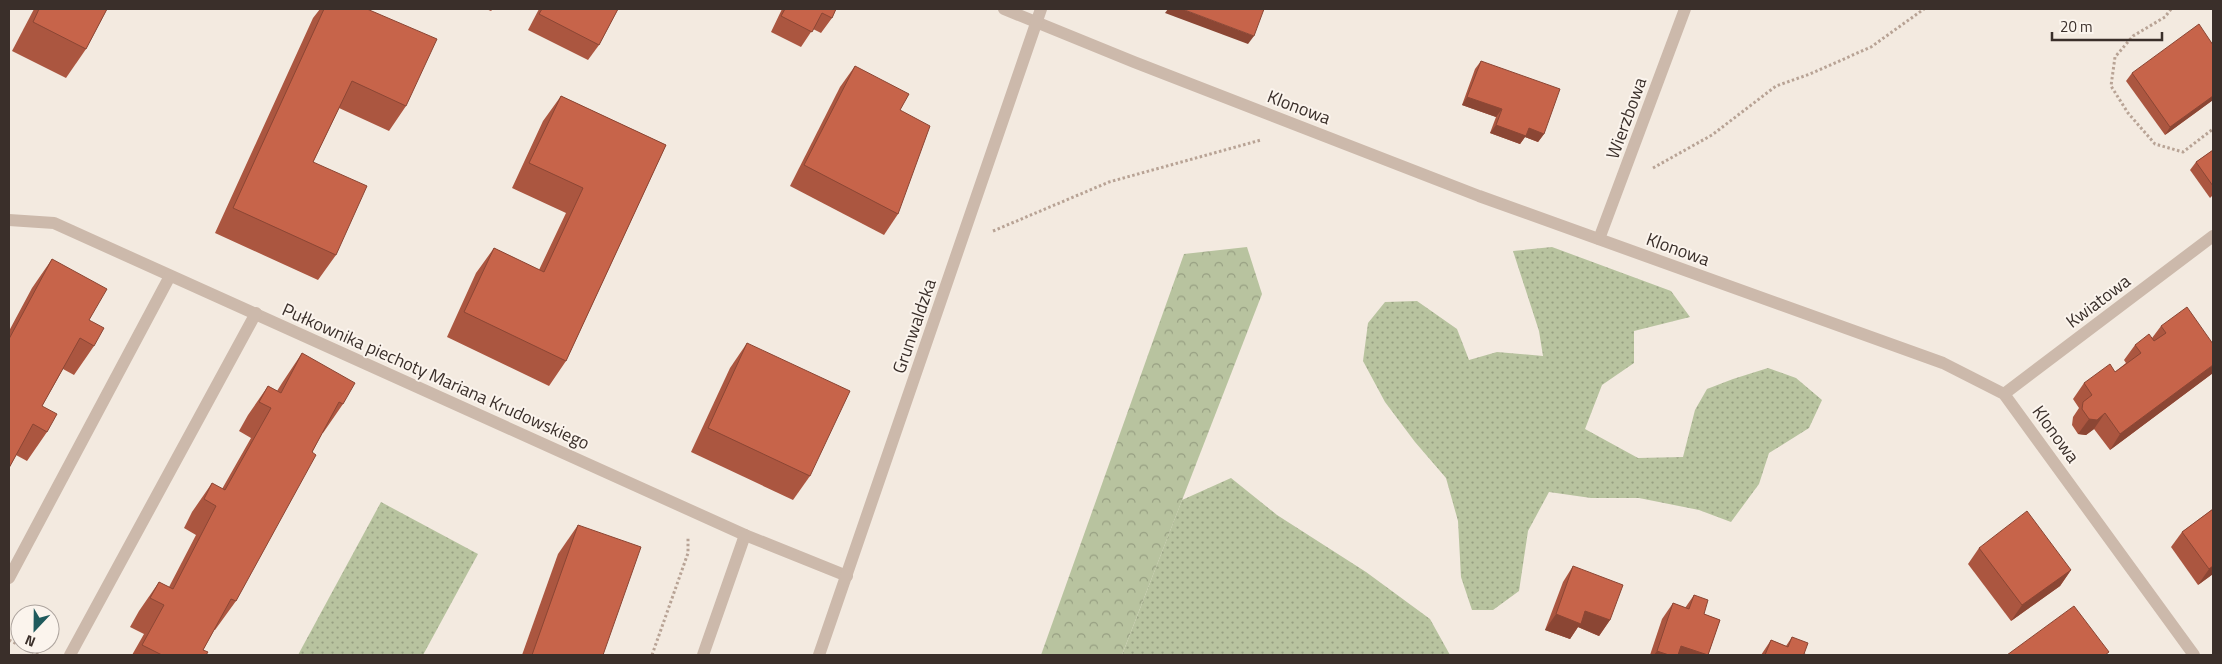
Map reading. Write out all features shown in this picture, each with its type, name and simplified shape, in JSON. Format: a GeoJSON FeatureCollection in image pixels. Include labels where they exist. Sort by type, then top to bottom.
{"type":"FeatureCollection","features":[{"type":"Feature","properties":{"kind":"street","name":"Klonowa"},"geometry":{"type":"LineString","coordinates":[[1004,9],[1479,196],[1943,363],[2004,394],[2194,655]]}},
{"type":"Feature","properties":{"kind":"street","name":"Grunwaldzka"},"geometry":{"type":"LineString","coordinates":[[819,655],[1042,9]]}},
{"type":"Feature","properties":{"kind":"street","name":"Wierzbowa"},"geometry":{"type":"LineString","coordinates":[[1599,239],[1685,9]]}},
{"type":"Feature","properties":{"kind":"street","name":"Pułkownika piechoty Mariana Krudowskiego"},"geometry":{"type":"LineString","coordinates":[[9,220],[54,223],[745,535],[847,576]]}},
{"type":"Feature","properties":{"kind":"street","name":"Kwiatowa"},"geometry":{"type":"LineString","coordinates":[[2004,394],[2213,236]]}},
{"type":"Feature","properties":{"kind":"street"},"geometry":{"type":"LineString","coordinates":[[9,578],[170,276]]}},
{"type":"Feature","properties":{"kind":"street"},"geometry":{"type":"LineString","coordinates":[[70,655],[256,313]]}},
{"type":"Feature","properties":{"kind":"street"},"geometry":{"type":"LineString","coordinates":[[703,655],[745,535]]}},
{"type":"Feature","properties":{"kind":"path"},"geometry":{"type":"LineString","coordinates":[[1628,163],[1646,170],[1657,167],[1712,134],[1776,86],[1810,74],[1871,47],[1924,9]]}},
{"type":"Feature","properties":{"kind":"path"},"geometry":{"type":"LineString","coordinates":[[2171,9],[2165,18],[2133,36],[2114,56],[2111,86],[2128,114],[2155,144],[2183,152],[2213,129]]}},
{"type":"Feature","properties":{"kind":"path"},"geometry":{"type":"LineString","coordinates":[[966,228],[987,234],[1108,182],[1276,136],[1284,120]]}},
{"type":"Feature","properties":{"kind":"path"},"geometry":{"type":"LineString","coordinates":[[652,655],[688,553],[688,538]]}},
{"type":"Feature","properties":{"kind":"path"},"geometry":{"type":"LineString","coordinates":[[9,640],[39,655]]}},
{"type":"Feature","properties":{"kind":"green space"},"geometry":{"type":"Polygon","coordinates":[[[1247,247],[1262,294],[1122,655],[1041,655],[1184,254],[1247,247]]]}},
{"type":"Feature","properties":{"kind":"green space"},"geometry":{"type":"Polygon","coordinates":[[[1552,247],[1671,291],[1690,317],[1634,331],[1634,363],[1602,385],[1585,429],[1638,458],[1683,457],[1695,410],[1707,389],[1768,368],[1796,378],[1822,400],[1809,428],[1769,453],[1759,484],[1731,522],[1699,510],[1639,498],[1591,498],[1549,492],[1528,531],[1519,591],[1493,610],[1472,610],[1461,577],[1458,521],[1446,478],[1415,442],[1385,402],[1363,361],[1368,323],[1385,302],[1417,301],[1457,329],[1469,360],[1497,352],[1543,356],[1539,331],[1513,251],[1552,247]]]}},
{"type":"Feature","properties":{"kind":"green space"},"geometry":{"type":"Polygon","coordinates":[[[1231,478],[1277,515],[1366,572],[1430,619],[1450,655],[1122,655],[1182,500],[1231,478]]]}},
{"type":"Feature","properties":{"kind":"green space"},"geometry":{"type":"Polygon","coordinates":[[[381,502],[478,554],[423,655],[298,655],[381,502]]]}},
{"type":"Feature","properties":{"kind":"building"},"geometry":{"type":"Polygon","coordinates":[[[39,9],[107,9],[86,49],[33,22],[39,9]]]}},
{"type":"Feature","properties":{"kind":"building"},"geometry":{"type":"Polygon","coordinates":[[[324,9],[367,9],[437,39],[406,106],[352,81],[313,162],[367,186],[336,255],[233,208],[324,9]]]}},
{"type":"Feature","properties":{"kind":"building"},"geometry":{"type":"Polygon","coordinates":[[[542,9],[618,9],[599,45],[539,14],[542,9]]]}},
{"type":"Feature","properties":{"kind":"building"},"geometry":{"type":"Polygon","coordinates":[[[785,9],[836,9],[832,18],[822,13],[812,32],[781,16],[785,9]]]}},
{"type":"Feature","properties":{"kind":"building"},"geometry":{"type":"Polygon","coordinates":[[[1182,9],[1264,9],[1254,36],[1182,9]]]}},
{"type":"Feature","properties":{"kind":"building"},"geometry":{"type":"Polygon","coordinates":[[[2199,24],[2213,45],[2213,96],[2170,127],[2132,73],[2199,24]]]}},
{"type":"Feature","properties":{"kind":"building"},"geometry":{"type":"Polygon","coordinates":[[[1481,61],[1560,89],[1544,134],[1529,128],[1526,136],[1496,125],[1502,109],[1467,97],[1481,61]]]}},
{"type":"Feature","properties":{"kind":"building"},"geometry":{"type":"Polygon","coordinates":[[[855,66],[909,94],[900,110],[930,126],[898,214],[804,165],[855,66]]]}},
{"type":"Feature","properties":{"kind":"building"},"geometry":{"type":"Polygon","coordinates":[[[561,96],[666,145],[566,361],[464,312],[494,248],[544,272],[583,188],[529,163],[561,96]]]}},
{"type":"Feature","properties":{"kind":"building"},"geometry":{"type":"Polygon","coordinates":[[[2213,150],[2213,186],[2196,162],[2213,150]]]}},
{"type":"Feature","properties":{"kind":"building"},"geometry":{"type":"Polygon","coordinates":[[[52,259],[107,289],[89,320],[104,328],[94,346],[80,338],[42,406],[57,414],[47,432],[33,424],[9,468],[9,339],[52,259]]]}},
{"type":"Feature","properties":{"kind":"building"},"geometry":{"type":"Polygon","coordinates":[[[2187,307],[2213,344],[2213,365],[2120,434],[2105,413],[2097,420],[2089,419],[2082,409],[2083,402],[2092,395],[2084,383],[2110,364],[2115,372],[2141,353],[2135,345],[2149,334],[2154,341],[2166,333],[2161,326],[2187,307]]]}},
{"type":"Feature","properties":{"kind":"building"},"geometry":{"type":"Polygon","coordinates":[[[747,343],[850,391],[810,476],[708,428],[747,343]]]}},
{"type":"Feature","properties":{"kind":"building"},"geometry":{"type":"Polygon","coordinates":[[[302,353],[355,383],[343,404],[339,402],[312,452],[316,455],[236,601],[231,599],[203,650],[208,652],[206,655],[162,655],[142,645],[164,605],[150,598],[159,582],[173,589],[216,506],[204,499],[212,483],[225,490],[271,408],[259,402],[268,386],[281,393],[302,353]]]}},
{"type":"Feature","properties":{"kind":"building"},"geometry":{"type":"Polygon","coordinates":[[[2213,509],[2213,566],[2209,569],[2182,532],[2213,509]]]}},
{"type":"Feature","properties":{"kind":"building"},"geometry":{"type":"Polygon","coordinates":[[[2027,511],[2071,570],[2022,605],[1979,548],[2027,511]]]}},
{"type":"Feature","properties":{"kind":"building"},"geometry":{"type":"Polygon","coordinates":[[[578,525],[641,547],[603,655],[532,655],[578,525]]]}},
{"type":"Feature","properties":{"kind":"building"},"geometry":{"type":"Polygon","coordinates":[[[1573,566],[1623,585],[1610,620],[1585,611],[1581,624],[1556,614],[1573,566]]]}},
{"type":"Feature","properties":{"kind":"building"},"geometry":{"type":"Polygon","coordinates":[[[1694,595],[1708,600],[1704,614],[1720,620],[1708,655],[1681,646],[1678,655],[1669,655],[1657,651],[1673,603],[1689,609],[1694,595]]]}},
{"type":"Feature","properties":{"kind":"building"},"geometry":{"type":"Polygon","coordinates":[[[2074,606],[2109,652],[2105,655],[2007,655],[2074,606]]]}},
{"type":"Feature","properties":{"kind":"building"},"geometry":{"type":"Polygon","coordinates":[[[1792,637],[1808,643],[1804,654],[1808,655],[1765,655],[1771,640],[1788,647],[1792,637]]]}}]}
